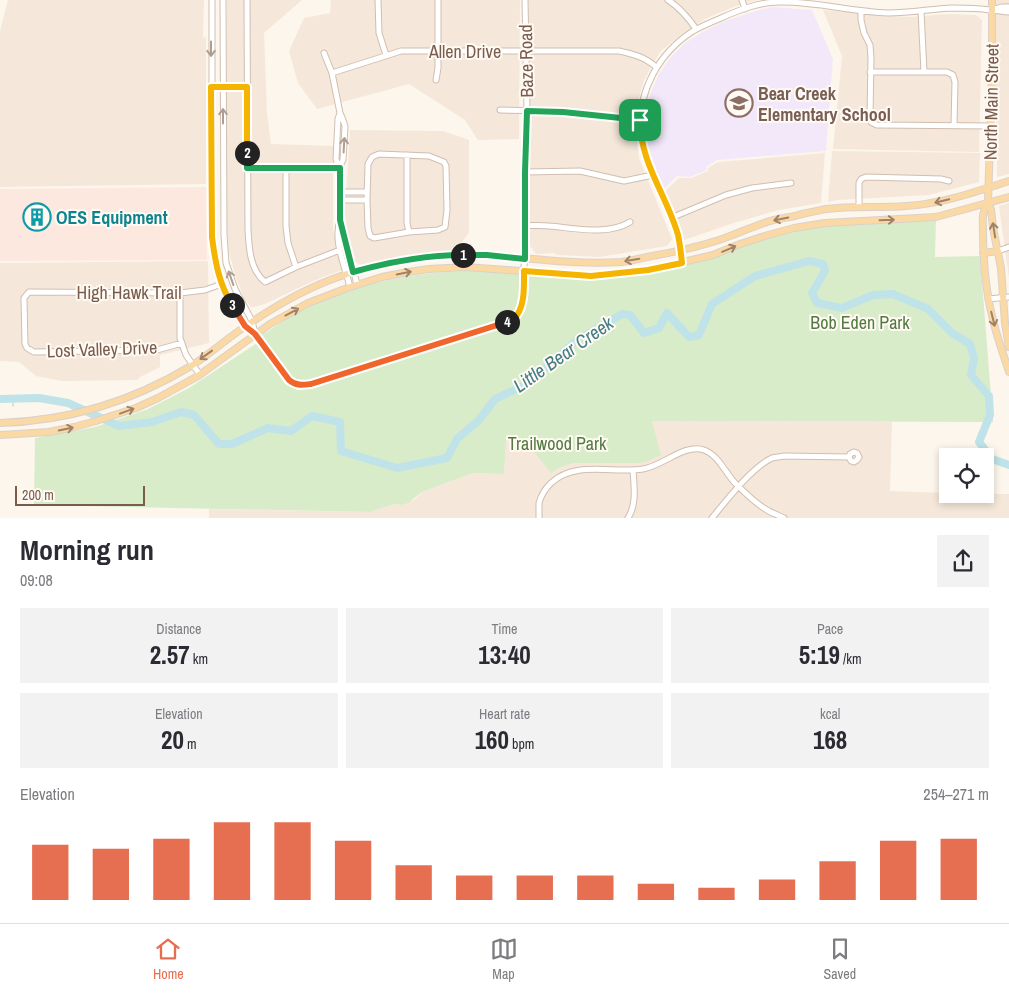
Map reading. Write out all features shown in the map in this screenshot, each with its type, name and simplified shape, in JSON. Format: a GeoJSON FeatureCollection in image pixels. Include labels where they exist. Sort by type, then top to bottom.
{"type":"FeatureCollection","features":[{"type":"Feature","properties":{"kind":"main road","name":"North Main Street"},"geometry":{"type":"LineString","coordinates":[[992,0],[988,203],[991,209],[993,228],[1002,268],[1006,297],[1008,343]]}},
{"type":"Feature","properties":{"kind":"main road"},"geometry":{"type":"LineString","coordinates":[[0,424],[42,420],[76,414],[123,400],[193,365],[252,321],[306,290],[350,273],[379,265],[451,255],[487,255],[576,263],[623,262],[680,251],[721,240],[766,222],[825,210],[907,206],[938,202],[1009,181]]}},
{"type":"Feature","properties":{"kind":"main road"},"geometry":{"type":"LineString","coordinates":[[0,435],[43,432],[74,427],[130,410],[158,398],[200,375],[255,334],[308,303],[353,286],[399,274],[429,269],[466,267],[591,276],[648,270],[713,255],[740,244],[794,228],[825,223],[936,217],[1009,196]]}},
{"type":"Feature","properties":{"kind":"main road","name":"North Main Street"},"geometry":{"type":"LineString","coordinates":[[988,203],[983,210],[983,253],[988,299],[994,326],[1009,372]]}},
{"type":"Feature","properties":{"kind":"main road"},"geometry":{"type":"LineString","coordinates":[[983,253],[998,250]]}},
{"type":"Feature","properties":{"kind":"main road"},"geometry":{"type":"LineString","coordinates":[[42,420],[43,432]]}},
{"type":"Feature","properties":{"kind":"street"},"geometry":{"type":"LineString","coordinates":[[212,0],[212,237],[218,277],[227,297],[245,326],[255,334]]}},
{"type":"Feature","properties":{"kind":"street"},"geometry":{"type":"LineString","coordinates":[[223,0],[224,235],[226,263],[235,289],[252,321],[255,334]]}},
{"type":"Feature","properties":{"kind":"street"},"geometry":{"type":"LineString","coordinates":[[247,0],[248,242],[254,268],[265,282],[296,267],[340,250]]}},
{"type":"Feature","properties":{"kind":"street"},"geometry":{"type":"LineString","coordinates":[[378,0],[379,32],[386,55]]}},
{"type":"Feature","properties":{"kind":"street"},"geometry":{"type":"LineString","coordinates":[[436,80],[438,68],[438,0]]}},
{"type":"Feature","properties":{"kind":"street","name":"Baze Road"},"geometry":{"type":"LineString","coordinates":[[255,334],[289,380],[293,384],[298,385],[311,384],[514,319],[522,304],[525,259],[527,111],[525,0]]}},
{"type":"Feature","properties":{"kind":"street"},"geometry":{"type":"LineString","coordinates":[[668,0],[684,12],[696,29]]}},
{"type":"Feature","properties":{"kind":"street"},"geometry":{"type":"LineString","coordinates":[[742,0],[745,9]]}},
{"type":"Feature","properties":{"kind":"street"},"geometry":{"type":"LineString","coordinates":[[682,263],[678,236],[643,147],[640,120],[644,96],[656,67],[676,45],[696,29],[745,9],[767,3],[781,2],[887,13],[954,8],[1009,12]]}},
{"type":"Feature","properties":{"kind":"street"},"geometry":{"type":"LineString","coordinates":[[992,10],[1009,7]]}},
{"type":"Feature","properties":{"kind":"street"},"geometry":{"type":"LineString","coordinates":[[861,11],[864,33],[870,45],[870,117],[873,123],[877,125],[990,126]]}},
{"type":"Feature","properties":{"kind":"street"},"geometry":{"type":"LineString","coordinates":[[921,11],[924,72]]}},
{"type":"Feature","properties":{"kind":"street","name":"Allen Drive"},"geometry":{"type":"LineString","coordinates":[[332,73],[401,51],[620,51],[643,58],[656,67]]}},
{"type":"Feature","properties":{"kind":"street"},"geometry":{"type":"LineString","coordinates":[[324,53],[332,73],[341,121],[336,159],[340,168],[340,220],[353,286]]}},
{"type":"Feature","properties":{"kind":"street"},"geometry":{"type":"LineString","coordinates":[[870,72],[947,72],[953,75],[955,82],[954,125]]}},
{"type":"Feature","properties":{"kind":"street"},"geometry":{"type":"LineString","coordinates":[[211,87],[247,87]]}},
{"type":"Feature","properties":{"kind":"street"},"geometry":{"type":"LineString","coordinates":[[500,110],[563,112],[640,120]]}},
{"type":"Feature","properties":{"kind":"street"},"geometry":{"type":"LineString","coordinates":[[379,154],[407,155],[429,156],[444,162],[446,166],[447,210],[445,227],[438,230],[409,232],[374,238],[370,236],[368,228],[368,164],[372,157],[379,154]]}},
{"type":"Feature","properties":{"kind":"street"},"geometry":{"type":"LineString","coordinates":[[407,155],[407,223],[409,232]]}},
{"type":"Feature","properties":{"kind":"street"},"geometry":{"type":"LineString","coordinates":[[247,168],[340,168]]}},
{"type":"Feature","properties":{"kind":"street"},"geometry":{"type":"LineString","coordinates":[[286,168],[286,226],[288,243],[296,267]]}},
{"type":"Feature","properties":{"kind":"street"},"geometry":{"type":"LineString","coordinates":[[525,172],[580,171],[624,181],[653,175]]}},
{"type":"Feature","properties":{"kind":"street"},"geometry":{"type":"LineString","coordinates":[[859,207],[859,183],[866,177],[941,179],[948,181]]}},
{"type":"Feature","properties":{"kind":"street"},"geometry":{"type":"LineString","coordinates":[[671,218],[726,195],[773,184],[790,183]]}},
{"type":"Feature","properties":{"kind":"street"},"geometry":{"type":"LineString","coordinates":[[340,192],[367,192]]}},
{"type":"Feature","properties":{"kind":"street"},"geometry":{"type":"LineString","coordinates":[[340,200],[367,200]]}},
{"type":"Feature","properties":{"kind":"street"},"geometry":{"type":"LineString","coordinates":[[340,220],[337,229],[340,250],[350,273]]}},
{"type":"Feature","properties":{"kind":"street"},"geometry":{"type":"LineString","coordinates":[[525,225],[590,230],[616,228],[630,222]]}},
{"type":"Feature","properties":{"kind":"street"},"geometry":{"type":"LineString","coordinates":[[998,250],[1009,247]]}},
{"type":"Feature","properties":{"kind":"street","name":"High Hawk Trail"},"geometry":{"type":"LineString","coordinates":[[35,292],[180,293],[205,290],[222,284]]}},
{"type":"Feature","properties":{"kind":"street","name":"Lost Valley Drive"},"geometry":{"type":"LineString","coordinates":[[35,292],[29,292],[24,298],[25,344],[27,348],[34,352],[157,350],[182,342]]}},
{"type":"Feature","properties":{"kind":"street"},"geometry":{"type":"LineString","coordinates":[[180,293],[180,338],[186,355],[200,375]]}},
{"type":"Feature","properties":{"kind":"street"},"geometry":{"type":"LineString","coordinates":[[988,299],[1006,297]]}},
{"type":"Feature","properties":{"kind":"street"},"geometry":{"type":"LineString","coordinates":[[1000,341],[1008,343]]}},
{"type":"Feature","properties":{"kind":"street"},"geometry":{"type":"LineString","coordinates":[[540,518],[540,502],[544,492],[557,478],[565,473],[644,469],[688,449],[698,448],[707,451],[719,462],[738,486],[766,510],[784,518]]}},
{"type":"Feature","properties":{"kind":"street"},"geometry":{"type":"LineString","coordinates":[[712,518],[738,486],[769,459],[776,457],[849,457]]}},
{"type":"Feature","properties":{"kind":"street"},"geometry":{"type":"LineString","coordinates":[[628,518],[634,502],[633,470]]}},
{"type":"Feature","properties":{"kind":"shaded area"},"geometry":{"type":"Polygon","coordinates":[[[8,0],[204,0],[203,37],[206,38],[206,184],[0,187],[0,31],[8,0]]]}},
{"type":"Feature","properties":{"kind":"shaded area"},"geometry":{"type":"Polygon","coordinates":[[[227,0],[302,0],[264,33],[267,113],[271,144],[333,146],[333,228],[342,270],[254,307],[251,307],[245,300],[236,278],[229,252],[227,226],[227,0]]]}},
{"type":"Feature","properties":{"kind":"shaded area"},"geometry":{"type":"Polygon","coordinates":[[[331,0],[520,0],[519,139],[478,140],[465,120],[409,84],[317,109],[298,83],[289,51],[304,18],[330,13],[331,0]]]}},
{"type":"Feature","properties":{"kind":"shaded area"},"geometry":{"type":"Polygon","coordinates":[[[527,0],[757,0],[709,17],[683,33],[661,51],[644,81],[634,113],[639,158],[672,239],[667,246],[600,257],[557,255],[553,253],[536,254],[530,246],[527,0]]]}},
{"type":"Feature","properties":{"kind":"shaded area"},"geometry":{"type":"Polygon","coordinates":[[[995,0],[1009,0],[1009,174],[997,177],[995,0]]]}},
{"type":"Feature","properties":{"kind":"shaded area","name":"Bear Creek Elementary School"},"geometry":{"type":"Polygon","coordinates":[[[773,7],[812,10],[833,59],[826,151],[717,160],[706,167],[707,170],[690,177],[677,176],[664,189],[648,152],[645,134],[646,115],[651,92],[659,74],[670,58],[685,43],[704,31],[725,21],[773,7]]]}},
{"type":"Feature","properties":{"kind":"shaded area"},"geometry":{"type":"Polygon","coordinates":[[[823,10],[908,17],[948,14],[976,15],[982,20],[979,152],[833,149],[842,56],[823,10]]]}},
{"type":"Feature","properties":{"kind":"shaded area"},"geometry":{"type":"Polygon","coordinates":[[[350,130],[443,131],[469,140],[469,233],[456,250],[407,255],[361,265],[354,261],[347,235],[345,212],[350,130]]]}},
{"type":"Feature","properties":{"kind":"shaded area"},"geometry":{"type":"Polygon","coordinates":[[[832,151],[980,153],[979,182],[929,195],[828,202],[832,151]]]}},
{"type":"Feature","properties":{"kind":"shaded area"},"geometry":{"type":"Polygon","coordinates":[[[825,153],[821,203],[779,210],[684,240],[665,191],[679,178],[691,178],[708,171],[708,168],[718,162],[825,153]]]}},
{"type":"Feature","properties":{"kind":"shaded area"},"geometry":{"type":"Polygon","coordinates":[[[206,187],[207,260],[0,261],[0,189],[206,187]]]}},
{"type":"Feature","properties":{"kind":"shaded area"},"geometry":{"type":"Polygon","coordinates":[[[1009,203],[1009,278],[999,206],[1009,203]]]}},
{"type":"Feature","properties":{"kind":"shaded area"},"geometry":{"type":"Polygon","coordinates":[[[208,261],[209,343],[160,355],[160,367],[137,380],[62,381],[36,376],[19,362],[0,361],[0,263],[208,261]]]}},
{"type":"Feature","properties":{"kind":"shaded area"},"geometry":{"type":"Polygon","coordinates":[[[506,420],[892,422],[890,491],[939,493],[939,503],[994,503],[994,494],[1009,494],[1009,518],[209,518],[209,509],[370,512],[394,504],[401,505],[415,499],[422,492],[473,473],[504,474],[506,420]]]}},
{"type":"Feature","properties":{"kind":"green space","name":"Bob Eden Park"},"geometry":{"type":"Polygon","coordinates":[[[936,220],[935,257],[980,256],[993,422],[652,421],[661,455],[639,463],[573,463],[551,473],[527,443],[506,440],[504,474],[473,473],[422,492],[408,503],[394,504],[370,512],[34,505],[35,438],[95,427],[148,409],[189,388],[257,343],[285,384],[297,390],[308,389],[513,322],[520,317],[522,312],[528,275],[585,279],[650,273],[683,266],[796,230],[848,223],[936,220]]]}},
{"type":"Feature","properties":{"kind":"green space"},"geometry":{"type":"Polygon","coordinates":[[[464,271],[487,271],[521,276],[517,301],[510,318],[503,322],[309,382],[293,378],[262,335],[312,305],[354,289],[396,278],[464,271]]]}},
{"type":"Feature","properties":{"kind":"waterway","name":"Little Bear Creek"},"geometry":{"type":"LineString","coordinates":[[0,399],[39,398],[68,403],[119,426],[152,422],[181,412],[194,415],[219,444],[232,444],[268,428],[291,431],[312,416],[340,422],[341,451],[397,468],[447,458],[457,439],[479,420],[495,399],[525,385],[576,341],[622,314],[630,315],[644,333],[659,328],[667,313],[689,337],[699,335],[712,304],[755,276],[809,261],[823,264],[825,271],[812,293],[817,303],[842,308],[873,295],[893,294],[928,309],[952,333],[970,344],[974,358],[971,375],[989,396],[990,415],[979,442],[992,459],[1009,465]]}},
{"type":"Feature","properties":{"kind":"waterway","name":"Little Bear Creek"},"geometry":{"type":"LineString","coordinates":[[13,398],[13,406]]}},
{"type":"Feature","properties":{"kind":"place","name":"Bear Creek Elementary School"},"geometry":{"type":"Point","coordinates":[739,103]}},
{"type":"Feature","properties":{"kind":"place","name":"OES Equipment"},"geometry":{"type":"Point","coordinates":[37,217]}},
{"type":"Feature","properties":{"kind":"route"},"geometry":{"type":"LineString","coordinates":[[211,87],[247,87],[247,168],[340,168],[340,220],[353,272],[404,260],[451,255],[487,255],[525,259],[527,111],[563,112],[640,120],[643,147],[678,236],[682,263],[648,270],[591,276],[524,271],[522,304],[514,319],[478,332],[303,385],[293,384],[289,380],[255,334],[245,326],[227,297],[218,277],[212,237],[211,87]]}},
{"type":"Feature","properties":{"kind":"park label","name":"Trailwood Park"},"geometry":{"type":"Point","coordinates":[557,443]}}]}
